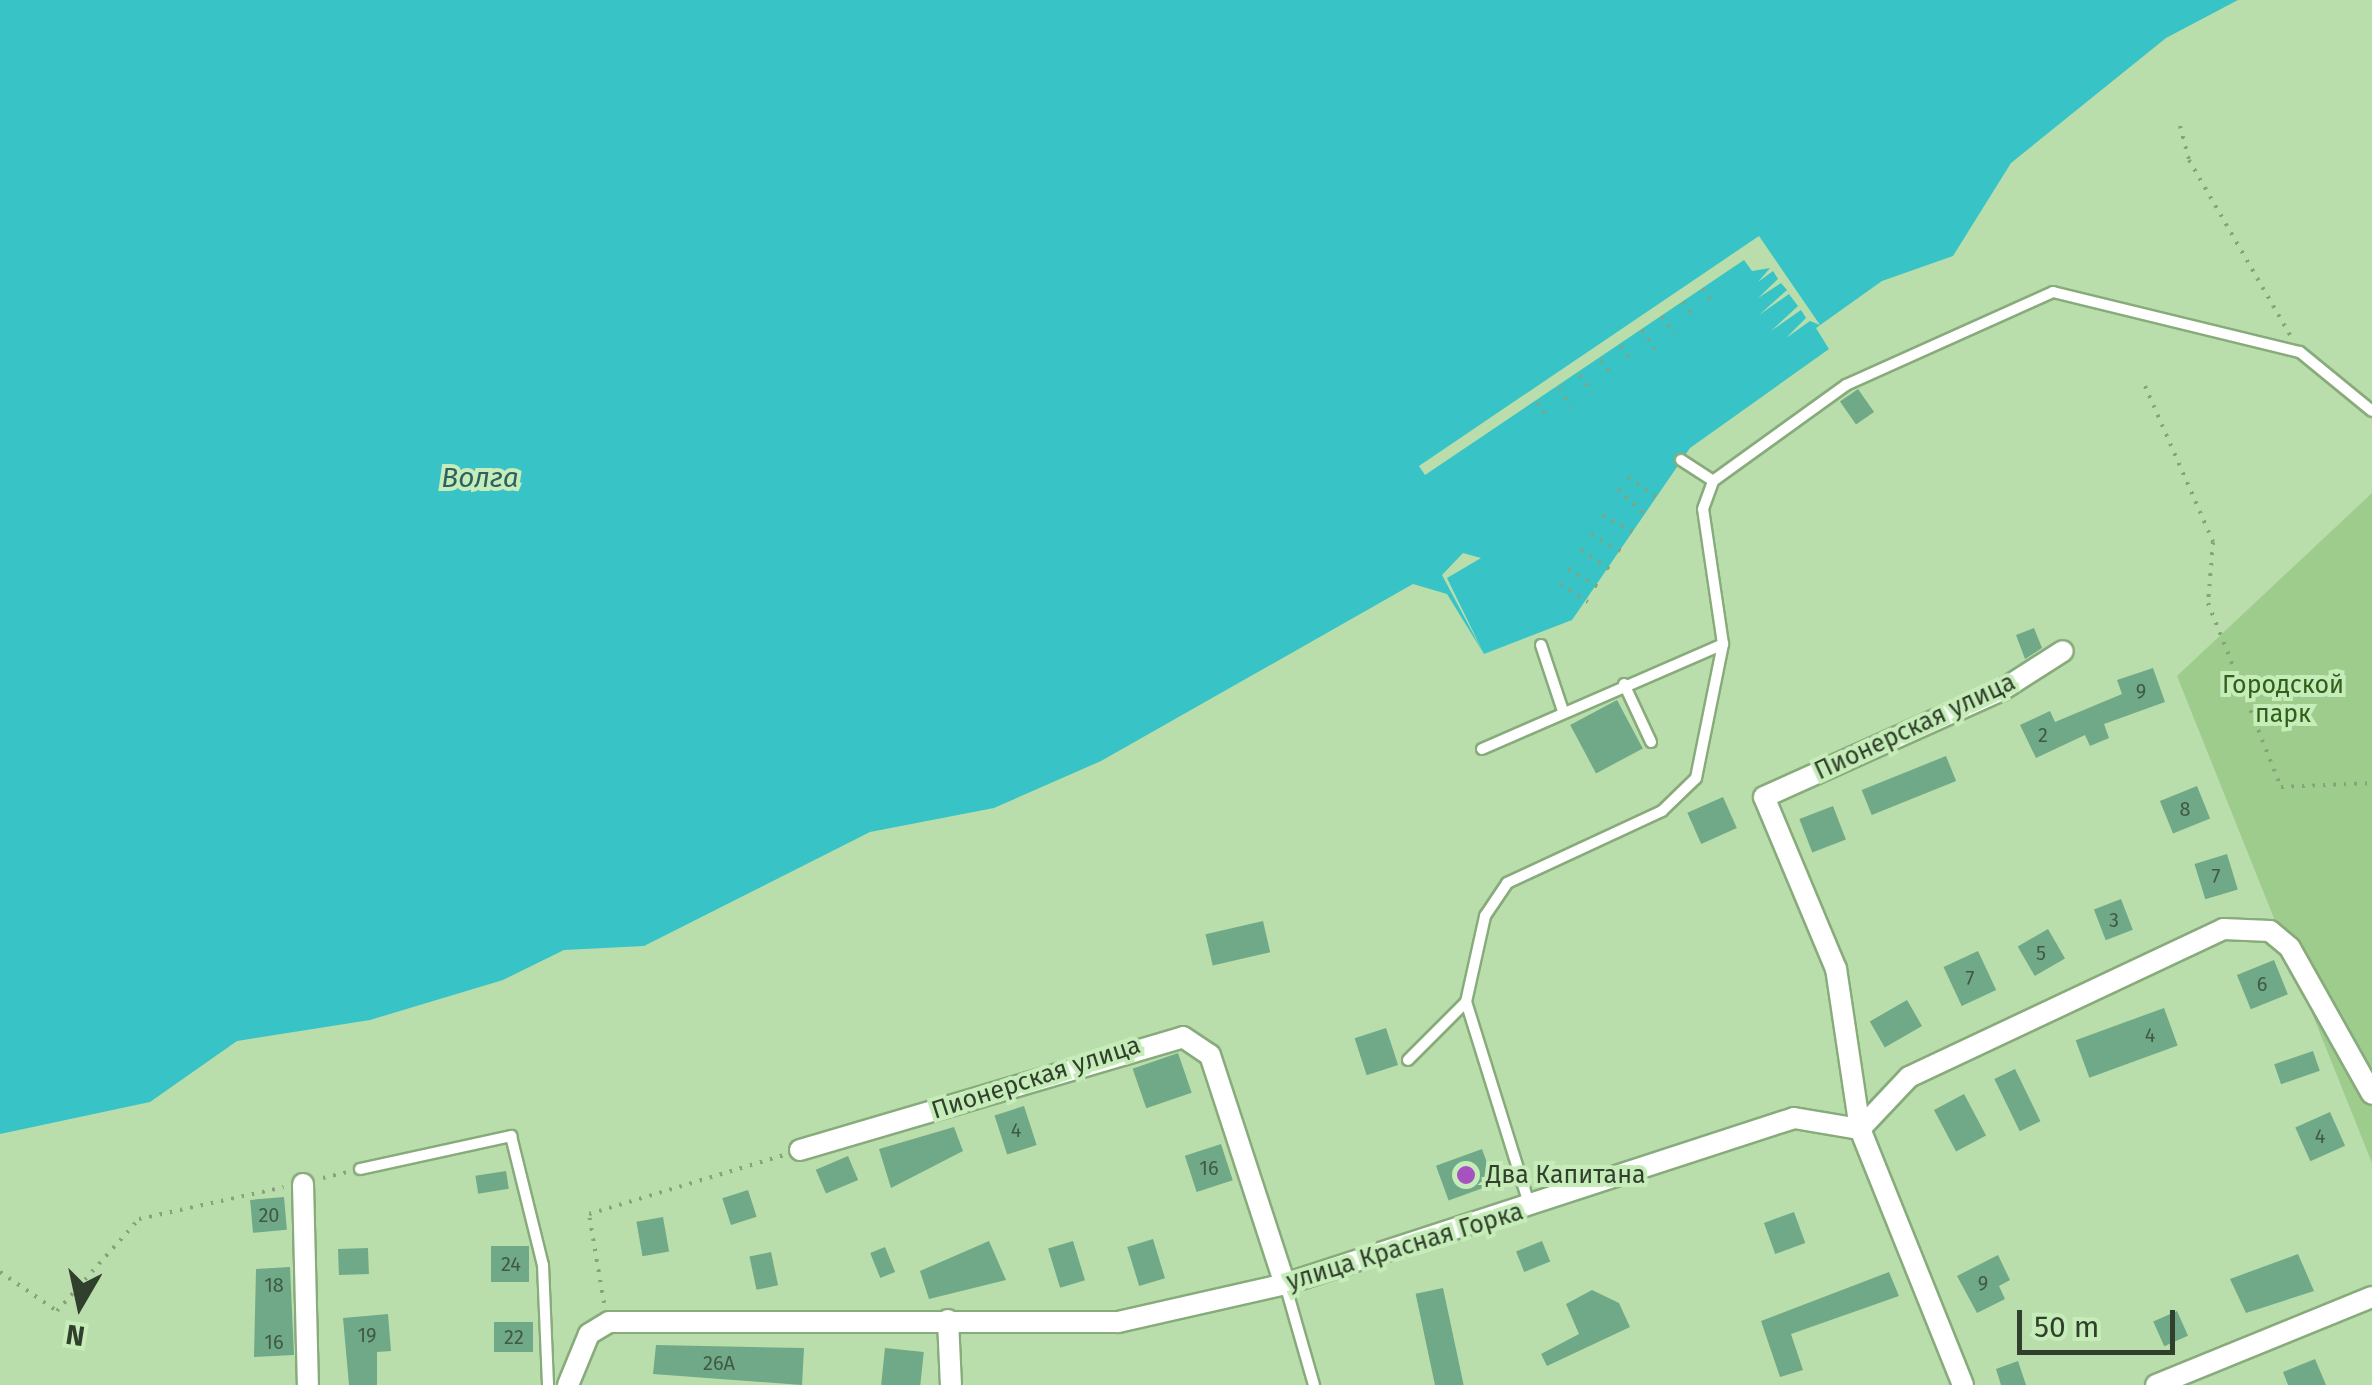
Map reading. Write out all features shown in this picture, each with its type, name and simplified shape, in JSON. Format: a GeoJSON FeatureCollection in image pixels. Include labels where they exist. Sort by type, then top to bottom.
{"type":"FeatureCollection","features":[{"type":"Feature","properties":{"kind":"street","name":"Пионерская улица"},"geometry":{"type":"LineString","coordinates":[[1860,1129],[1836,969],[1764,798],[2002,690],[2063,651]]}},
{"type":"Feature","properties":{"kind":"street"},"geometry":{"type":"LineString","coordinates":[[1963,1385],[1860,1129],[1909,1077],[2153,958],[2223,929],[2270,931],[2290,948],[2372,1094]]}},
{"type":"Feature","properties":{"kind":"street","name":"Пионерская улица"},"geometry":{"type":"LineString","coordinates":[[800,1150],[1183,1036],[1210,1055],[1285,1284]]}},
{"type":"Feature","properties":{"kind":"street","name":"улица Красная Горка"},"geometry":{"type":"LineString","coordinates":[[609,1322],[1118,1322],[1285,1284],[1530,1208],[1794,1118],[1860,1129]]}},
{"type":"Feature","properties":{"kind":"street"},"geometry":{"type":"LineString","coordinates":[[304,1184],[308,1385]]}},
{"type":"Feature","properties":{"kind":"street"},"geometry":{"type":"LineString","coordinates":[[2156,1385],[2372,1297]]}},
{"type":"Feature","properties":{"kind":"street"},"geometry":{"type":"LineString","coordinates":[[948,1320],[951,1385]]}},
{"type":"Feature","properties":{"kind":"street"},"geometry":{"type":"LineString","coordinates":[[568,1385],[588,1334],[609,1322]]}},
{"type":"Feature","properties":{"kind":"lane"},"geometry":{"type":"LineString","coordinates":[[1530,1208],[1466,1002],[1485,916],[1506,884],[1662,811],[1696,778],[1723,644],[1703,509],[1713,481],[1846,385],[2053,292],[2300,352],[2372,410]]}},
{"type":"Feature","properties":{"kind":"lane"},"geometry":{"type":"LineString","coordinates":[[1682,460],[1713,481]]}},
{"type":"Feature","properties":{"kind":"lane"},"geometry":{"type":"LineString","coordinates":[[1482,748],[1723,644]]}},
{"type":"Feature","properties":{"kind":"lane"},"geometry":{"type":"LineString","coordinates":[[1541,645],[1564,711]]}},
{"type":"Feature","properties":{"kind":"lane"},"geometry":{"type":"LineString","coordinates":[[1624,684],[1651,742]]}},
{"type":"Feature","properties":{"kind":"lane"},"geometry":{"type":"LineString","coordinates":[[1408,1060],[1466,1002]]}},
{"type":"Feature","properties":{"kind":"lane"},"geometry":{"type":"LineString","coordinates":[[360,1168],[511,1136],[543,1265],[548,1385]]}},
{"type":"Feature","properties":{"kind":"lane"},"geometry":{"type":"LineString","coordinates":[[1285,1284],[1314,1385]]}},
{"type":"Feature","properties":{"kind":"path"},"geometry":{"type":"LineString","coordinates":[[2180,126],[2189,160],[2300,352]]}},
{"type":"Feature","properties":{"kind":"path"},"geometry":{"type":"LineString","coordinates":[[1703,288],[1712,303]]}},
{"type":"Feature","properties":{"kind":"path"},"geometry":{"type":"LineString","coordinates":[[1683,302],[1695,320]]}},
{"type":"Feature","properties":{"kind":"path"},"geometry":{"type":"LineString","coordinates":[[1662,316],[1675,334]]}},
{"type":"Feature","properties":{"kind":"path"},"geometry":{"type":"LineString","coordinates":[[1642,330],[1655,348]]}},
{"type":"Feature","properties":{"kind":"path"},"geometry":{"type":"LineString","coordinates":[[1621,346],[1633,363]]}},
{"type":"Feature","properties":{"kind":"path"},"geometry":{"type":"LineString","coordinates":[[1601,360],[1613,377]]}},
{"type":"Feature","properties":{"kind":"path"},"geometry":{"type":"LineString","coordinates":[[1580,375],[1593,393]]}},
{"type":"Feature","properties":{"kind":"path"},"geometry":{"type":"LineString","coordinates":[[2146,386],[2214,542],[2208,602],[2281,787],[2372,782]]}},
{"type":"Feature","properties":{"kind":"path"},"geometry":{"type":"LineString","coordinates":[[1559,388],[1571,407]]}},
{"type":"Feature","properties":{"kind":"path"},"geometry":{"type":"LineString","coordinates":[[1538,403],[1547,417]]}},
{"type":"Feature","properties":{"kind":"path"},"geometry":{"type":"LineString","coordinates":[[1628,477],[1656,496]]}},
{"type":"Feature","properties":{"kind":"path"},"geometry":{"type":"LineString","coordinates":[[1618,490],[1644,514]]}},
{"type":"Feature","properties":{"kind":"path"},"geometry":{"type":"LineString","coordinates":[[1603,515],[1633,532]]}},
{"type":"Feature","properties":{"kind":"path"},"geometry":{"type":"LineString","coordinates":[[1591,534],[1621,551]]}},
{"type":"Feature","properties":{"kind":"path"},"geometry":{"type":"LineString","coordinates":[[1580,550],[1609,569]]}},
{"type":"Feature","properties":{"kind":"path"},"geometry":{"type":"LineString","coordinates":[[1568,569],[1598,588]]}},
{"type":"Feature","properties":{"kind":"path"},"geometry":{"type":"LineString","coordinates":[[1560,584],[1588,602]]}},
{"type":"Feature","properties":{"kind":"path"},"geometry":{"type":"LineString","coordinates":[[609,1322],[588,1248],[589,1214],[800,1150]]}},
{"type":"Feature","properties":{"kind":"path"},"geometry":{"type":"LineString","coordinates":[[0,1272],[57,1311],[139,1220],[360,1168]]}},
{"type":"Feature","properties":{"kind":"green space","name":"Городской парк"},"geometry":{"type":"Polygon","coordinates":[[[2372,493],[2372,1163],[2177,676],[2372,493]]]}},
{"type":"Feature","properties":{"kind":"water","name":"Волга"},"geometry":{"type":"Polygon","coordinates":[[[0,0],[2238,0],[2166,38],[2011,163],[1953,256],[1882,281],[1816,328],[1829,349],[1690,448],[1572,620],[1484,654],[1447,594],[1413,584],[1101,761],[994,808],[870,832],[644,946],[564,950],[503,980],[370,1020],[237,1041],[150,1102],[0,1134],[0,0]]]}},
{"type":"Feature","properties":{"kind":"pier"},"geometry":{"type":"Polygon","coordinates":[[[1759,236],[1820,325],[1810,321],[1786,338],[1806,318],[1801,310],[1771,331],[1798,306],[1789,294],[1759,315],[1787,290],[1781,283],[1758,298],[1778,279],[1773,271],[1758,282],[1770,268],[1752,271],[1744,260],[1425,475],[1419,466],[1759,236]]]}},
{"type":"Feature","properties":{"kind":"pier"},"geometry":{"type":"Polygon","coordinates":[[[1463,553],[1481,558],[1447,578],[1484,654],[1442,575],[1463,553]]]}},
{"type":"Feature","properties":{"kind":"building"},"geometry":{"type":"Polygon","coordinates":[[[1858,389],[1874,412],[1856,425],[1840,402],[1858,389]]]}},
{"type":"Feature","properties":{"kind":"building"},"geometry":{"type":"Polygon","coordinates":[[[2034,628],[2042,648],[2025,659],[2016,635],[2034,628]]]}},
{"type":"Feature","properties":{"kind":"building"},"geometry":{"type":"Polygon","coordinates":[[[2153,668],[2165,702],[2104,724],[2109,738],[2090,746],[2085,735],[2036,758],[2020,725],[2050,711],[2055,722],[2122,694],[2117,680],[2153,668]]]}},
{"type":"Feature","properties":{"kind":"building"},"geometry":{"type":"Polygon","coordinates":[[[1617,700],[1643,749],[1596,773],[1570,725],[1617,700]]]}},
{"type":"Feature","properties":{"kind":"building"},"geometry":{"type":"Polygon","coordinates":[[[1946,756],[1956,781],[1872,815],[1862,790],[1946,756]]]}},
{"type":"Feature","properties":{"kind":"building"},"geometry":{"type":"Polygon","coordinates":[[[2197,786],[2210,818],[2173,833],[2160,801],[2197,786]]]}},
{"type":"Feature","properties":{"kind":"building"},"geometry":{"type":"Polygon","coordinates":[[[1723,797],[1737,828],[1701,844],[1687,813],[1723,797]]]}},
{"type":"Feature","properties":{"kind":"building"},"geometry":{"type":"Polygon","coordinates":[[[1833,806],[1846,840],[1812,853],[1799,819],[1833,806]]]}},
{"type":"Feature","properties":{"kind":"building"},"geometry":{"type":"Polygon","coordinates":[[[2227,854],[2238,889],[2205,899],[2194,864],[2227,854]]]}},
{"type":"Feature","properties":{"kind":"building"},"geometry":{"type":"Polygon","coordinates":[[[2121,899],[2133,930],[2106,940],[2094,909],[2121,899]]]}},
{"type":"Feature","properties":{"kind":"building"},"geometry":{"type":"Polygon","coordinates":[[[1263,921],[1270,952],[1213,965],[1206,934],[1263,921]]]}},
{"type":"Feature","properties":{"kind":"building"},"geometry":{"type":"Polygon","coordinates":[[[2048,929],[2065,958],[2035,976],[2018,946],[2048,929]]]}},
{"type":"Feature","properties":{"kind":"building"},"geometry":{"type":"Polygon","coordinates":[[[1978,951],[1996,990],[1962,1006],[1944,967],[1978,951]]]}},
{"type":"Feature","properties":{"kind":"building"},"geometry":{"type":"Polygon","coordinates":[[[2274,960],[2288,994],[2251,1009],[2237,975],[2274,960]]]}},
{"type":"Feature","properties":{"kind":"building"},"geometry":{"type":"Polygon","coordinates":[[[1907,1000],[1922,1026],[1885,1047],[1870,1022],[1907,1000]]]}},
{"type":"Feature","properties":{"kind":"building"},"geometry":{"type":"Polygon","coordinates":[[[2164,1008],[2178,1046],[2089,1078],[2076,1040],[2164,1008]]]}},
{"type":"Feature","properties":{"kind":"building"},"geometry":{"type":"Polygon","coordinates":[[[1386,1028],[1398,1065],[1367,1075],[1355,1038],[1386,1028]]]}},
{"type":"Feature","properties":{"kind":"building"},"geometry":{"type":"Polygon","coordinates":[[[2313,1051],[2320,1071],[2281,1084],[2274,1064],[2313,1051]]]}},
{"type":"Feature","properties":{"kind":"building"},"geometry":{"type":"Polygon","coordinates":[[[1178,1053],[1192,1093],[1146,1108],[1133,1069],[1178,1053]]]}},
{"type":"Feature","properties":{"kind":"building"},"geometry":{"type":"Polygon","coordinates":[[[2015,1069],[2040,1121],[2020,1131],[1994,1079],[2015,1069]]]}},
{"type":"Feature","properties":{"kind":"building"},"geometry":{"type":"Polygon","coordinates":[[[1964,1094],[1986,1135],[1956,1151],[1934,1110],[1964,1094]]]}},
{"type":"Feature","properties":{"kind":"building"},"geometry":{"type":"Polygon","coordinates":[[[1024,1106],[1037,1145],[1007,1155],[995,1116],[1024,1106]]]}},
{"type":"Feature","properties":{"kind":"building"},"geometry":{"type":"Polygon","coordinates":[[[2330,1112],[2345,1146],[2310,1161],[2295,1127],[2330,1112]]]}},
{"type":"Feature","properties":{"kind":"building"},"geometry":{"type":"Polygon","coordinates":[[[954,1127],[963,1151],[891,1188],[879,1149],[954,1127]]]}},
{"type":"Feature","properties":{"kind":"building"},"geometry":{"type":"Polygon","coordinates":[[[1221,1144],[1233,1180],[1197,1192],[1185,1156],[1221,1144]]]}},
{"type":"Feature","properties":{"kind":"building","name":"Два Капитана"},"geometry":{"type":"Polygon","coordinates":[[[1482,1149],[1495,1184],[1449,1201],[1436,1166],[1482,1149]]]}},
{"type":"Feature","properties":{"kind":"building"},"geometry":{"type":"Polygon","coordinates":[[[848,1156],[858,1180],[826,1194],[816,1170],[848,1156]]]}},
{"type":"Feature","properties":{"kind":"building"},"geometry":{"type":"Polygon","coordinates":[[[506,1171],[509,1189],[478,1194],[475,1176],[506,1171]]]}},
{"type":"Feature","properties":{"kind":"building"},"geometry":{"type":"Polygon","coordinates":[[[748,1190],[757,1217],[731,1225],[722,1198],[748,1190]]]}},
{"type":"Feature","properties":{"kind":"building"},"geometry":{"type":"Polygon","coordinates":[[[284,1197],[287,1230],[253,1233],[250,1200],[284,1197]]]}},
{"type":"Feature","properties":{"kind":"building"},"geometry":{"type":"Polygon","coordinates":[[[1794,1212],[1805,1243],[1775,1254],[1764,1223],[1794,1212]]]}},
{"type":"Feature","properties":{"kind":"building"},"geometry":{"type":"Polygon","coordinates":[[[663,1217],[669,1251],[642,1256],[636,1222],[663,1217]]]}},
{"type":"Feature","properties":{"kind":"building"},"geometry":{"type":"Polygon","coordinates":[[[1153,1239],[1165,1278],[1139,1286],[1127,1247],[1153,1239]]]}},
{"type":"Feature","properties":{"kind":"building"},"geometry":{"type":"Polygon","coordinates":[[[989,1241],[1006,1280],[929,1299],[920,1271],[989,1241]]]}},
{"type":"Feature","properties":{"kind":"building"},"geometry":{"type":"Polygon","coordinates":[[[1073,1241],[1085,1280],[1060,1288],[1048,1249],[1073,1241]]]}},
{"type":"Feature","properties":{"kind":"building"},"geometry":{"type":"Polygon","coordinates":[[[1542,1241],[1550,1261],[1524,1272],[1516,1251],[1542,1241]]]}},
{"type":"Feature","properties":{"kind":"building"},"geometry":{"type":"Polygon","coordinates":[[[491,1246],[529,1246],[529,1282],[491,1282],[491,1246]]]}},
{"type":"Feature","properties":{"kind":"building"},"geometry":{"type":"Polygon","coordinates":[[[885,1247],[895,1272],[880,1278],[870,1253],[885,1247]]]}},
{"type":"Feature","properties":{"kind":"building"},"geometry":{"type":"Polygon","coordinates":[[[368,1248],[369,1274],[339,1275],[338,1249],[368,1248]]]}},
{"type":"Feature","properties":{"kind":"building"},"geometry":{"type":"Polygon","coordinates":[[[771,1252],[778,1285],[757,1290],[749,1257],[771,1252]]]}},
{"type":"Feature","properties":{"kind":"building"},"geometry":{"type":"Polygon","coordinates":[[[2298,1254],[2314,1291],[2246,1313],[2230,1279],[2298,1254]]]}},
{"type":"Feature","properties":{"kind":"building"},"geometry":{"type":"Polygon","coordinates":[[[1998,1255],[2010,1280],[1999,1286],[2005,1299],[1977,1313],[1957,1276],[1998,1255]]]}},
{"type":"Feature","properties":{"kind":"building"},"geometry":{"type":"Polygon","coordinates":[[[290,1267],[294,1355],[254,1357],[256,1269],[290,1267]]]}},
{"type":"Feature","properties":{"kind":"building"},"geometry":{"type":"Polygon","coordinates":[[[1889,1272],[1899,1296],[1791,1334],[1803,1370],[1780,1377],[1761,1321],[1889,1272]]]}},
{"type":"Feature","properties":{"kind":"building"},"geometry":{"type":"Polygon","coordinates":[[[1443,1288],[1464,1385],[1435,1385],[1416,1294],[1443,1288]]]}},
{"type":"Feature","properties":{"kind":"building"},"geometry":{"type":"Polygon","coordinates":[[[1592,1290],[1619,1303],[1630,1327],[1547,1366],[1541,1354],[1579,1334],[1566,1304],[1592,1290]]]}},
{"type":"Feature","properties":{"kind":"building"},"geometry":{"type":"Polygon","coordinates":[[[2177,1311],[2188,1336],[2164,1346],[2153,1322],[2177,1311]]]}},
{"type":"Feature","properties":{"kind":"building"},"geometry":{"type":"Polygon","coordinates":[[[388,1314],[391,1351],[377,1352],[377,1385],[349,1385],[343,1318],[388,1314]]]}},
{"type":"Feature","properties":{"kind":"building"},"geometry":{"type":"Polygon","coordinates":[[[494,1322],[533,1322],[533,1352],[494,1352],[494,1322]]]}},
{"type":"Feature","properties":{"kind":"building"},"geometry":{"type":"Polygon","coordinates":[[[656,1345],[804,1348],[802,1385],[653,1374],[656,1345]]]}},
{"type":"Feature","properties":{"kind":"building"},"geometry":{"type":"Polygon","coordinates":[[[885,1348],[924,1352],[920,1385],[881,1385],[885,1348]]]}},
{"type":"Feature","properties":{"kind":"building"},"geometry":{"type":"Polygon","coordinates":[[[2315,1359],[2326,1385],[2288,1385],[2283,1372],[2315,1359]]]}},
{"type":"Feature","properties":{"kind":"building"},"geometry":{"type":"Polygon","coordinates":[[[2018,1361],[2026,1385],[2001,1385],[1996,1369],[2018,1361]]]}},
{"type":"Feature","properties":{"kind":"place","name":"Два Капитана"},"geometry":{"type":"Point","coordinates":[1466,1175]}}]}
